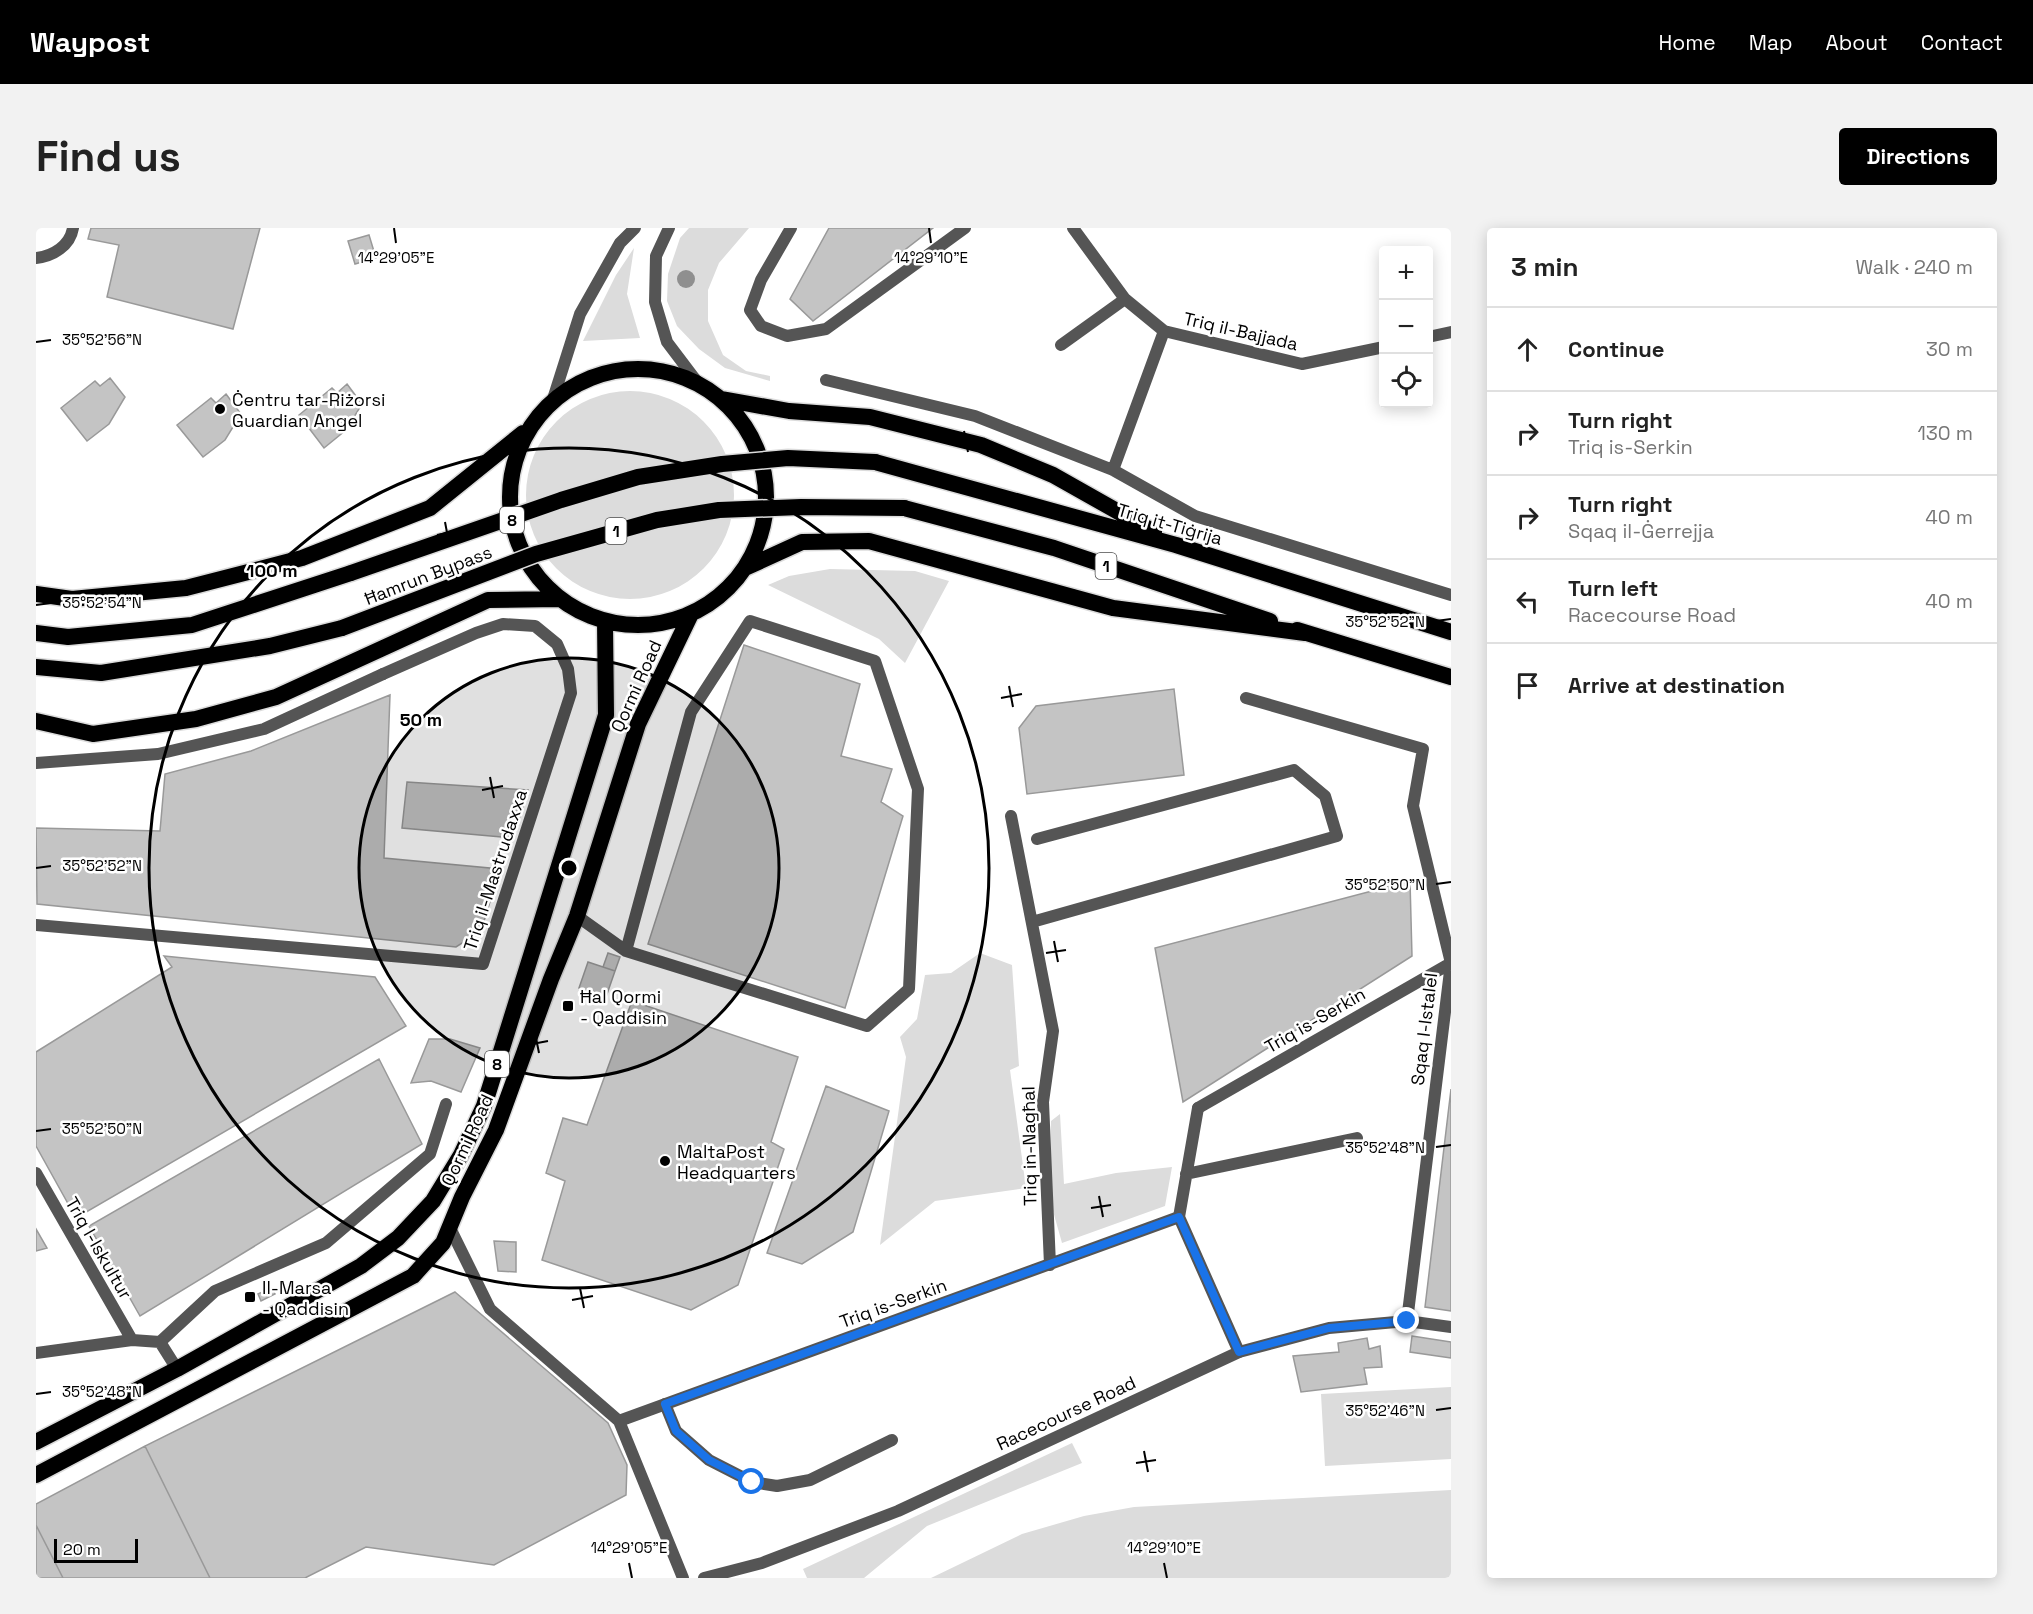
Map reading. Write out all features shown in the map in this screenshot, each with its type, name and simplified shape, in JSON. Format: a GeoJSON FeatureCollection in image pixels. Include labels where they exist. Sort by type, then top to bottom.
{"type":"FeatureCollection","features":[{"type":"Feature","properties":{"kind":"highway","name":"8"},"geometry":{"type":"LineString","coordinates":[[648,369],[673,373],[698,383],[722,399],[745,425],[757,448],[764,471],[766,497],[764,522],[757,546],[745,568],[721,595],[691,614],[649,625],[605,621],[581,613],[559,599],[534,574],[517,543],[509,508],[511,471],[517,450],[528,429],[553,399],[585,379],[614,370],[648,369]]}},
{"type":"Feature","properties":{"kind":"highway"},"geometry":{"type":"LineString","coordinates":[[722,399],[789,411],[870,417],[981,445],[1053,475],[1176,545]]}},
{"type":"Feature","properties":{"kind":"highway"},"geometry":{"type":"LineString","coordinates":[[36,594],[72,599],[186,588],[302,558],[430,508],[528,429]]}},
{"type":"Feature","properties":{"kind":"highway","name":"Ħamrun Bypass"},"geometry":{"type":"LineString","coordinates":[[36,633],[68,637],[192,625],[561,500],[638,477],[722,464],[788,458],[875,462]]}},
{"type":"Feature","properties":{"kind":"highway","name":"Triq it-Tiġrija"},"geometry":{"type":"LineString","coordinates":[[875,462],[1176,545],[1451,632]]}},
{"type":"Feature","properties":{"kind":"highway","name":"Ħamrun Bypass"},"geometry":{"type":"LineString","coordinates":[[36,667],[101,673],[270,646],[342,628],[536,554],[657,520],[719,510],[801,507],[904,508],[1054,548],[1305,633]]}},
{"type":"Feature","properties":{"kind":"highway"},"geometry":{"type":"LineString","coordinates":[[745,568],[802,542],[869,542],[1113,608],[1305,633]]}},
{"type":"Feature","properties":{"kind":"highway"},"geometry":{"type":"LineString","coordinates":[[36,721],[93,734],[196,719],[276,697],[488,600],[559,599]]}},
{"type":"Feature","properties":{"kind":"highway","name":"Qormi Road"},"geometry":{"type":"LineString","coordinates":[[36,1475],[413,1276],[443,1243],[462,1197],[496,1130],[551,979],[577,916],[638,724],[691,614]]}},
{"type":"Feature","properties":{"kind":"highway","name":"Qormi Road"},"geometry":{"type":"LineString","coordinates":[[36,1442],[177,1369],[361,1266],[398,1238],[433,1201],[461,1155],[484,1106],[606,715],[605,621]]}},
{"type":"Feature","properties":{"kind":"highway","name":"1"},"geometry":{"type":"LineString","coordinates":[[1305,633],[1451,677]]}},
{"type":"Feature","properties":{"kind":"street"},"geometry":{"type":"LineString","coordinates":[[36,258],[58,250],[74,228]]}},
{"type":"Feature","properties":{"kind":"street"},"geometry":{"type":"LineString","coordinates":[[553,399],[580,314],[620,243],[635,228]]}},
{"type":"Feature","properties":{"kind":"street"},"geometry":{"type":"LineString","coordinates":[[669,228],[656,256],[655,302],[667,342],[698,383]]}},
{"type":"Feature","properties":{"kind":"street"},"geometry":{"type":"LineString","coordinates":[[791,228],[760,280],[750,310],[761,326],[787,336],[826,329],[965,228]]}},
{"type":"Feature","properties":{"kind":"street"},"geometry":{"type":"LineString","coordinates":[[1073,228],[1125,298],[1164,331]]}},
{"type":"Feature","properties":{"kind":"street"},"geometry":{"type":"LineString","coordinates":[[1061,345],[1125,298]]}},
{"type":"Feature","properties":{"kind":"street","name":"Triq il-Bajjada"},"geometry":{"type":"LineString","coordinates":[[1113,470],[1164,331],[1302,364],[1379,348]]}},
{"type":"Feature","properties":{"kind":"street"},"geometry":{"type":"LineString","coordinates":[[1433,336],[1451,332]]}},
{"type":"Feature","properties":{"kind":"street"},"geometry":{"type":"LineString","coordinates":[[826,380],[975,416],[1113,470],[1195,516],[1451,596]]}},
{"type":"Feature","properties":{"kind":"street"},"geometry":{"type":"LineString","coordinates":[[577,916],[626,951],[867,1026],[909,989],[918,789],[875,661],[750,621],[691,712],[626,951]]}},
{"type":"Feature","properties":{"kind":"street","name":"Triq il-Mastrudaxxa"},"geometry":{"type":"LineString","coordinates":[[36,763],[158,754],[264,729],[476,633],[503,624],[535,626],[556,644],[568,669],[572,693],[483,964],[36,925]]}},
{"type":"Feature","properties":{"kind":"street","name":"Sqaq l-Istalel"},"geometry":{"type":"LineString","coordinates":[[1246,698],[1423,749],[1413,806],[1451,963],[1407,1321]]}},
{"type":"Feature","properties":{"kind":"street"},"geometry":{"type":"LineString","coordinates":[[1032,922],[1337,836],[1325,796],[1294,771],[1037,839]]}},
{"type":"Feature","properties":{"kind":"street","name":"Triq in-Nagħal"},"geometry":{"type":"LineString","coordinates":[[1011,816],[1053,1031],[1043,1102],[1050,1265]]}},
{"type":"Feature","properties":{"kind":"street","name":"Triq is-Serkin"},"geometry":{"type":"LineString","coordinates":[[1186,1174],[1198,1108],[1451,963]]}},
{"type":"Feature","properties":{"kind":"street"},"geometry":{"type":"LineString","coordinates":[[36,1353],[132,1340],[160,1342],[215,1291],[326,1243],[430,1154],[446,1104]]}},
{"type":"Feature","properties":{"kind":"street"},"geometry":{"type":"LineString","coordinates":[[1239,1352],[1179,1217],[1186,1174],[1357,1138]]}},
{"type":"Feature","properties":{"kind":"street","name":"Triq l-Iskultur"},"geometry":{"type":"LineString","coordinates":[[36,1173],[132,1340]]}},
{"type":"Feature","properties":{"kind":"street","name":"Triq is-Serkin"},"geometry":{"type":"LineString","coordinates":[[618,1421],[1179,1217]]}},
{"type":"Feature","properties":{"kind":"street"},"geometry":{"type":"LineString","coordinates":[[450,1228],[490,1310],[618,1421],[683,1578]]}},
{"type":"Feature","properties":{"kind":"street","name":"Racecourse Road"},"geometry":{"type":"LineString","coordinates":[[704,1578],[762,1563],[898,1511],[1239,1352],[1329,1328],[1407,1321],[1451,1328]]}},
{"type":"Feature","properties":{"kind":"street"},"geometry":{"type":"LineString","coordinates":[[160,1342],[177,1369]]}},
{"type":"Feature","properties":{"kind":"street"},"geometry":{"type":"LineString","coordinates":[[665,1404],[676,1431],[709,1460],[752,1482],[777,1486],[810,1480],[892,1440]]}},
{"type":"Feature","properties":{"kind":"shaded area"},"geometry":{"type":"Polygon","coordinates":[[[689,228],[749,228],[719,263],[708,290],[708,321],[723,355],[746,371],[770,376],[770,381],[725,368],[699,349],[677,326],[667,301],[668,274],[680,238],[689,228]]]}},
{"type":"Feature","properties":{"kind":"shaded area"},"geometry":{"type":"Polygon","coordinates":[[[634,248],[627,294],[640,338],[583,341],[616,275],[634,248]]]}},
{"type":"Feature","properties":{"kind":"shaded area"},"geometry":{"type":"Polygon","coordinates":[[[620,391],[640,391],[660,395],[679,403],[704,421],[717,437],[726,455],[734,485],[730,525],[726,535],[717,553],[704,569],[688,582],[660,595],[640,599],[620,599],[600,595],[581,587],[556,569],[543,553],[530,525],[526,505],[526,485],[530,465],[538,446],[556,421],[572,408],[600,395],[620,391]]]}},
{"type":"Feature","properties":{"kind":"shaded area"},"geometry":{"type":"Polygon","coordinates":[[[830,569],[915,571],[949,581],[905,663],[879,639],[768,585],[789,576],[830,569]]]}},
{"type":"Feature","properties":{"kind":"shaded area"},"geometry":{"type":"Polygon","coordinates":[[[980,953],[1012,965],[1019,1066],[1010,1070],[1026,1188],[935,1201],[880,1245],[906,1057],[900,1037],[917,1019],[925,975],[951,973],[980,953]]]}},
{"type":"Feature","properties":{"kind":"shaded area"},"geometry":{"type":"Polygon","coordinates":[[[1060,1114],[1064,1184],[1116,1173],[1172,1167],[1165,1206],[1062,1243],[1053,1211],[1050,1168],[1051,1121],[1060,1114]]]}},
{"type":"Feature","properties":{"kind":"shaded area"},"geometry":{"type":"Polygon","coordinates":[[[1451,1387],[1451,1459],[1325,1466],[1321,1394],[1451,1387]]]}},
{"type":"Feature","properties":{"kind":"shaded area"},"geometry":{"type":"Polygon","coordinates":[[[1072,1443],[1082,1463],[927,1526],[864,1578],[807,1578],[803,1569],[1072,1443]]]}},
{"type":"Feature","properties":{"kind":"shaded area"},"geometry":{"type":"Polygon","coordinates":[[[1451,1490],[1451,1578],[931,1578],[1022,1534],[1084,1516],[1134,1507],[1451,1490]]]}},
{"type":"Feature","properties":{"kind":"building"},"geometry":{"type":"Polygon","coordinates":[[[91,228],[260,228],[233,329],[107,297],[119,245],[88,239],[91,228]]]}},
{"type":"Feature","properties":{"kind":"building"},"geometry":{"type":"Polygon","coordinates":[[[829,228],[933,228],[813,321],[790,299],[829,228]]]}},
{"type":"Feature","properties":{"kind":"building"},"geometry":{"type":"Polygon","coordinates":[[[369,235],[376,258],[355,264],[348,241],[369,235]]]}},
{"type":"Feature","properties":{"kind":"building"},"geometry":{"type":"Polygon","coordinates":[[[110,378],[125,397],[109,424],[87,441],[61,408],[95,381],[100,386],[110,378]]]}},
{"type":"Feature","properties":{"kind":"building"},"geometry":{"type":"Polygon","coordinates":[[[347,384],[362,404],[346,430],[324,448],[299,415],[332,388],[337,393],[347,384]]]}},
{"type":"Feature","properties":{"kind":"building"},"geometry":{"type":"Polygon","coordinates":[[[226,394],[241,414],[225,440],[203,457],[177,425],[211,398],[216,403],[226,394]]]}},
{"type":"Feature","properties":{"kind":"building"},"geometry":{"type":"Polygon","coordinates":[[[744,645],[860,684],[841,756],[892,769],[881,802],[903,816],[845,1008],[648,944],[744,645]]]}},
{"type":"Feature","properties":{"kind":"building"},"geometry":{"type":"Polygon","coordinates":[[[1174,689],[1184,775],[1027,794],[1019,728],[1036,706],[1174,689]]]}},
{"type":"Feature","properties":{"kind":"building"},"geometry":{"type":"Polygon","coordinates":[[[390,695],[384,858],[500,869],[481,931],[456,947],[37,904],[36,828],[160,831],[165,774],[251,751],[390,695]]]}},
{"type":"Feature","properties":{"kind":"building"},"geometry":{"type":"Polygon","coordinates":[[[407,782],[528,790],[513,838],[402,828],[407,782]]]}},
{"type":"Feature","properties":{"kind":"building"},"geometry":{"type":"Polygon","coordinates":[[[1410,881],[1412,956],[1183,1102],[1155,948],[1410,881]]]}},
{"type":"Feature","properties":{"kind":"building"},"geometry":{"type":"Polygon","coordinates":[[[608,953],[620,957],[615,971],[603,967],[608,953]]]}},
{"type":"Feature","properties":{"kind":"building"},"geometry":{"type":"Polygon","coordinates":[[[164,956],[375,977],[406,1026],[76,1218],[36,1146],[36,1052],[172,967],[164,956]]]}},
{"type":"Feature","properties":{"kind":"building"},"geometry":{"type":"Polygon","coordinates":[[[588,962],[615,971],[606,997],[579,988],[588,962]]]}},
{"type":"Feature","properties":{"kind":"building","name":"MaltaPost Headquarters"},"geometry":{"type":"Polygon","coordinates":[[[632,1001],[798,1057],[771,1142],[784,1149],[738,1285],[691,1310],[542,1260],[565,1181],[546,1173],[563,1118],[587,1125],[632,1001]]]}},
{"type":"Feature","properties":{"kind":"building"},"geometry":{"type":"Polygon","coordinates":[[[429,1039],[450,1039],[480,1048],[461,1092],[431,1081],[411,1083],[429,1039]]]}},
{"type":"Feature","properties":{"kind":"building"},"geometry":{"type":"Polygon","coordinates":[[[379,1059],[422,1144],[140,1316],[89,1226],[379,1059]]]}},
{"type":"Feature","properties":{"kind":"building"},"geometry":{"type":"Polygon","coordinates":[[[826,1086],[889,1111],[853,1232],[802,1264],[767,1253],[826,1086]]]}},
{"type":"Feature","properties":{"kind":"building"},"geometry":{"type":"Polygon","coordinates":[[[1451,1089],[1451,1311],[1425,1307],[1451,1089]]]}},
{"type":"Feature","properties":{"kind":"building"},"geometry":{"type":"Polygon","coordinates":[[[36,1229],[47,1248],[36,1251],[36,1229]]]}},
{"type":"Feature","properties":{"kind":"building"},"geometry":{"type":"Polygon","coordinates":[[[494,1241],[516,1242],[516,1272],[498,1271],[494,1241]]]}},
{"type":"Feature","properties":{"kind":"building"},"geometry":{"type":"Polygon","coordinates":[[[272,1288],[275,1294],[261,1301],[258,1294],[272,1288]]]}},
{"type":"Feature","properties":{"kind":"building"},"geometry":{"type":"Polygon","coordinates":[[[455,1292],[608,1423],[627,1465],[626,1495],[494,1565],[366,1547],[305,1578],[210,1578],[145,1446],[455,1292]]]}},
{"type":"Feature","properties":{"kind":"building"},"geometry":{"type":"Polygon","coordinates":[[[1412,1336],[1451,1342],[1451,1358],[1410,1352],[1412,1336]]]}},
{"type":"Feature","properties":{"kind":"building"},"geometry":{"type":"Polygon","coordinates":[[[1367,1338],[1369,1349],[1380,1346],[1382,1367],[1364,1368],[1367,1384],[1301,1392],[1293,1356],[1339,1352],[1338,1343],[1367,1338]]]}},
{"type":"Feature","properties":{"kind":"building"},"geometry":{"type":"Polygon","coordinates":[[[145,1446],[210,1578],[63,1578],[36,1525],[36,1504],[145,1446]]]}},
{"type":"Feature","properties":{"kind":"building"},"geometry":{"type":"Polygon","coordinates":[[[36,1525],[63,1578],[36,1578],[36,1525]]]}},
{"type":"Feature","properties":{"kind":"place","name":"Ċentru tar-Riżorsi Guardian Angel"},"geometry":{"type":"Point","coordinates":[220,409]}},
{"type":"Feature","properties":{"kind":"place","name":"Ħal Qormi - Qaddisin"},"geometry":{"type":"Point","coordinates":[568,1006]}},
{"type":"Feature","properties":{"kind":"place","name":"MaltaPost Headquarters"},"geometry":{"type":"Point","coordinates":[665,1161]}},
{"type":"Feature","properties":{"kind":"place","name":"Il-Marsa - Qaddisin"},"geometry":{"type":"Point","coordinates":[250,1297]}},
{"type":"Feature","properties":{"kind":"route"},"geometry":{"type":"LineString","coordinates":[[752,1482],[709,1460],[676,1431],[665,1404],[1179,1217],[1239,1352],[1329,1328],[1407,1321]]}}]}
